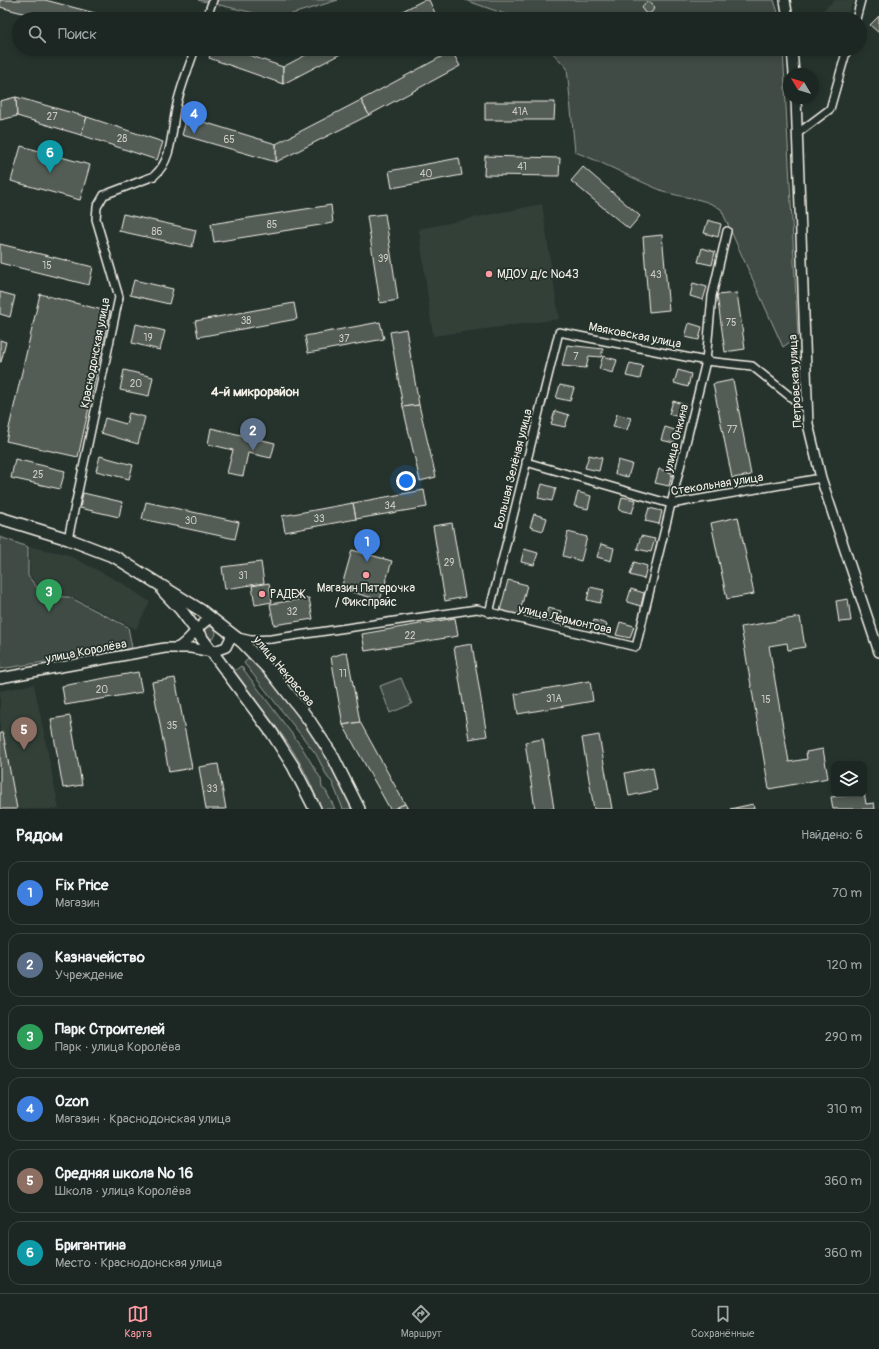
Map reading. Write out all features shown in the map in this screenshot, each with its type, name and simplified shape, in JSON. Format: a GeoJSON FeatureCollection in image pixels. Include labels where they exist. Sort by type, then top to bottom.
{"type":"FeatureCollection","features":[{"type":"Feature","properties":{"kind":"main road","name":"улица Некрасова"},"geometry":{"type":"LineString","coordinates":[[0,518],[68,539],[115,557],[174,592],[242,642],[259,658],[309,720],[332,755],[359,809]]}},
{"type":"Feature","properties":{"kind":"main road","name":"улица Некрасова"},"geometry":{"type":"LineString","coordinates":[[155,582],[181,610],[224,669],[243,691],[293,766],[315,809]]}},
{"type":"Feature","properties":{"kind":"street"},"geometry":{"type":"LineString","coordinates":[[209,12],[213,0]]}},
{"type":"Feature","properties":{"kind":"street"},"geometry":{"type":"LineString","coordinates":[[785,0],[787,12]]}},
{"type":"Feature","properties":{"kind":"street"},"geometry":{"type":"LineString","coordinates":[[858,12],[861,0]]}},
{"type":"Feature","properties":{"kind":"street","name":"Краснодонская улица"},"geometry":{"type":"LineString","coordinates":[[68,539],[119,298],[96,219],[97,207],[104,195],[154,176],[160,171],[171,142],[176,105],[193,56]]}},
{"type":"Feature","properties":{"kind":"street"},"geometry":{"type":"LineString","coordinates":[[793,56],[794,68]]}},
{"type":"Feature","properties":{"kind":"street"},"geometry":{"type":"LineString","coordinates":[[798,133],[830,109],[845,56]]}},
{"type":"Feature","properties":{"kind":"street","name":"Петровская улица"},"geometry":{"type":"LineString","coordinates":[[796,104],[808,424],[821,478],[879,652]]}},
{"type":"Feature","properties":{"kind":"street","name":"улица Онкина"},"geometry":{"type":"LineString","coordinates":[[636,647],[706,361],[712,296],[727,231]]}},
{"type":"Feature","properties":{"kind":"street","name":"Маяковская улица"},"geometry":{"type":"LineString","coordinates":[[559,332],[706,361],[752,366],[807,410]]}},
{"type":"Feature","properties":{"kind":"street","name":"Большая Зелёная улица"},"geometry":{"type":"LineString","coordinates":[[489,613],[559,332]]}},
{"type":"Feature","properties":{"kind":"street","name":"Стекольная улица"},"geometry":{"type":"LineString","coordinates":[[526,462],[671,504],[821,478]]}},
{"type":"Feature","properties":{"kind":"street","name":"улица Лермонтова"},"geometry":{"type":"LineString","coordinates":[[232,635],[251,640],[271,639],[477,609],[636,647]]}},
{"type":"Feature","properties":{"kind":"street"},"geometry":{"type":"LineString","coordinates":[[177,648],[189,640],[204,621],[211,618]]}},
{"type":"Feature","properties":{"kind":"street"},"geometry":{"type":"LineString","coordinates":[[212,652],[226,647],[232,635]]}},
{"type":"Feature","properties":{"kind":"street","name":"улица Королёва"},"geometry":{"type":"LineString","coordinates":[[0,678],[165,648],[212,652]]}},
{"type":"Feature","properties":{"kind":"shaded area"},"geometry":{"type":"Polygon","coordinates":[[[198,0],[338,0],[299,12],[250,12],[198,0]]]}},
{"type":"Feature","properties":{"kind":"shaded area"},"geometry":{"type":"Polygon","coordinates":[[[465,0],[774,0],[778,12],[499,12],[465,0]]]}},
{"type":"Feature","properties":{"kind":"shaded area"},"geometry":{"type":"Polygon","coordinates":[[[835,0],[855,0],[848,12],[821,12],[835,0]]]}},
{"type":"Feature","properties":{"kind":"shaded area"},"geometry":{"type":"Polygon","coordinates":[[[556,56],[783,56],[783,104],[786,104],[798,336],[783,347],[721,209],[706,202],[670,194],[575,152],[567,68],[556,56]]]}},
{"type":"Feature","properties":{"kind":"shaded area","name":"МДОУ д/с №43"},"geometry":{"type":"Polygon","coordinates":[[[542,204],[559,319],[433,336],[419,229],[542,204]]]}},
{"type":"Feature","properties":{"kind":"shaded area"},"geometry":{"type":"Polygon","coordinates":[[[0,537],[28,547],[28,576],[44,596],[69,597],[128,627],[132,648],[0,669],[0,537]]]}},
{"type":"Feature","properties":{"kind":"shaded area"},"geometry":{"type":"Polygon","coordinates":[[[30,547],[66,554],[122,583],[150,602],[136,629],[68,595],[44,595],[30,575],[30,547]]]}},
{"type":"Feature","properties":{"kind":"shaded area"},"geometry":{"type":"Polygon","coordinates":[[[212,627],[215,628],[215,638],[208,639],[205,638],[204,631],[205,628],[212,627]]]}},
{"type":"Feature","properties":{"kind":"shaded area"},"geometry":{"type":"Polygon","coordinates":[[[250,657],[294,710],[320,748],[332,768],[352,809],[343,809],[332,782],[328,778],[316,754],[244,663],[250,657]]]}},
{"type":"Feature","properties":{"kind":"shaded area"},"geometry":{"type":"Polygon","coordinates":[[[241,666],[301,746],[321,779],[322,788],[326,791],[335,809],[321,809],[301,764],[274,723],[233,672],[241,666]]]}},
{"type":"Feature","properties":{"kind":"shaded area"},"geometry":{"type":"Polygon","coordinates":[[[401,678],[412,704],[390,713],[380,686],[401,678]]]}},
{"type":"Feature","properties":{"kind":"shaded area"},"geometry":{"type":"Polygon","coordinates":[[[34,684],[59,809],[0,809],[0,691],[34,684]]]}},
{"type":"Feature","properties":{"kind":"building"},"geometry":{"type":"Polygon","coordinates":[[[0,0],[45,0],[91,12],[19,12],[0,7],[0,0]]]}},
{"type":"Feature","properties":{"kind":"building"},"geometry":{"type":"Polygon","coordinates":[[[424,0],[429,0],[435,12],[401,12],[424,0]]]}},
{"type":"Feature","properties":{"kind":"building"},"geometry":{"type":"Polygon","coordinates":[[[648,2],[654,8],[652,12],[644,12],[642,8],[644,4],[648,2]]]}},
{"type":"Feature","properties":{"kind":"building"},"geometry":{"type":"Polygon","coordinates":[[[879,16],[879,33],[870,25],[879,16]]]}},
{"type":"Feature","properties":{"kind":"building"},"geometry":{"type":"Polygon","coordinates":[[[210,56],[252,56],[283,67],[283,84],[209,58],[210,56]]]}},
{"type":"Feature","properties":{"kind":"building"},"geometry":{"type":"Polygon","coordinates":[[[304,56],[337,56],[283,84],[283,67],[304,56]]]}},
{"type":"Feature","properties":{"kind":"building"},"geometry":{"type":"Polygon","coordinates":[[[443,56],[455,56],[460,66],[369,115],[361,100],[443,56]]]}},
{"type":"Feature","properties":{"kind":"building"},"geometry":{"type":"Polygon","coordinates":[[[16,97],[17,116],[0,120],[0,101],[16,97]]]}},
{"type":"Feature","properties":{"kind":"building"},"geometry":{"type":"Polygon","coordinates":[[[16,97],[87,117],[81,135],[17,116],[16,97]]]}},
{"type":"Feature","properties":{"kind":"building"},"geometry":{"type":"Polygon","coordinates":[[[361,100],[369,115],[276,162],[276,144],[361,100]]]}},
{"type":"Feature","properties":{"kind":"building"},"geometry":{"type":"Polygon","coordinates":[[[485,102],[555,102],[554,120],[485,120],[485,102]]]}},
{"type":"Feature","properties":{"kind":"building"},"geometry":{"type":"Polygon","coordinates":[[[87,117],[163,142],[157,160],[81,135],[87,117]]]}},
{"type":"Feature","properties":{"kind":"building"},"geometry":{"type":"Polygon","coordinates":[[[187,117],[276,144],[276,162],[182,135],[187,117]]]}},
{"type":"Feature","properties":{"kind":"building"},"geometry":{"type":"Polygon","coordinates":[[[21,146],[90,165],[80,200],[11,181],[21,146]]]}},
{"type":"Feature","properties":{"kind":"building"},"geometry":{"type":"Polygon","coordinates":[[[485,156],[560,158],[559,176],[484,175],[485,156]]]}},
{"type":"Feature","properties":{"kind":"building"},"geometry":{"type":"Polygon","coordinates":[[[459,158],[462,175],[392,188],[389,171],[459,158]]]}},
{"type":"Feature","properties":{"kind":"building"},"geometry":{"type":"Polygon","coordinates":[[[583,167],[640,216],[629,229],[571,181],[583,167]]]}},
{"type":"Feature","properties":{"kind":"building"},"geometry":{"type":"Polygon","coordinates":[[[331,205],[333,223],[214,242],[211,224],[331,205]]]}},
{"type":"Feature","properties":{"kind":"building"},"geometry":{"type":"Polygon","coordinates":[[[123,214],[196,230],[192,247],[119,231],[123,214]]]}},
{"type":"Feature","properties":{"kind":"building"},"geometry":{"type":"Polygon","coordinates":[[[385,214],[398,300],[380,303],[367,216],[385,214]]]}},
{"type":"Feature","properties":{"kind":"building"},"geometry":{"type":"Polygon","coordinates":[[[708,220],[721,224],[718,237],[704,233],[708,220]]]}},
{"type":"Feature","properties":{"kind":"building"},"geometry":{"type":"Polygon","coordinates":[[[662,235],[669,310],[649,312],[643,237],[662,235]]]}},
{"type":"Feature","properties":{"kind":"building"},"geometry":{"type":"Polygon","coordinates":[[[0,244],[93,267],[89,285],[0,263],[0,244]]]}},
{"type":"Feature","properties":{"kind":"building"},"geometry":{"type":"Polygon","coordinates":[[[702,248],[715,252],[712,265],[698,262],[702,248]]]}},
{"type":"Feature","properties":{"kind":"building"},"geometry":{"type":"Polygon","coordinates":[[[134,280],[173,289],[169,304],[130,295],[134,280]]]}},
{"type":"Feature","properties":{"kind":"building"},"geometry":{"type":"Polygon","coordinates":[[[693,283],[707,287],[703,300],[690,296],[693,283]]]}},
{"type":"Feature","properties":{"kind":"building"},"geometry":{"type":"Polygon","coordinates":[[[0,292],[15,296],[10,317],[0,314],[0,292]]]}},
{"type":"Feature","properties":{"kind":"building"},"geometry":{"type":"Polygon","coordinates":[[[737,293],[745,349],[725,352],[717,295],[737,293]]]}},
{"type":"Feature","properties":{"kind":"building"},"geometry":{"type":"Polygon","coordinates":[[[40,294],[110,312],[78,457],[6,441],[40,294]]]}},
{"type":"Feature","properties":{"kind":"building"},"geometry":{"type":"Polygon","coordinates":[[[294,303],[297,319],[198,337],[195,321],[294,303]]]}},
{"type":"Feature","properties":{"kind":"building"},"geometry":{"type":"Polygon","coordinates":[[[380,322],[384,339],[308,353],[305,336],[380,322]]]}},
{"type":"Feature","properties":{"kind":"building"},"geometry":{"type":"Polygon","coordinates":[[[689,323],[702,327],[699,340],[685,337],[689,323]]]}},
{"type":"Feature","properties":{"kind":"building"},"geometry":{"type":"Polygon","coordinates":[[[136,324],[165,331],[160,350],[132,343],[136,324]]]}},
{"type":"Feature","properties":{"kind":"building"},"geometry":{"type":"Polygon","coordinates":[[[406,329],[419,405],[403,407],[390,332],[406,329]]]}},
{"type":"Feature","properties":{"kind":"building"},"geometry":{"type":"Polygon","coordinates":[[[0,340],[6,342],[1,362],[0,362],[0,340]]]}},
{"type":"Feature","properties":{"kind":"building"},"geometry":{"type":"Polygon","coordinates":[[[567,345],[603,349],[601,357],[589,356],[586,368],[562,366],[567,345]]]}},
{"type":"Feature","properties":{"kind":"building"},"geometry":{"type":"Polygon","coordinates":[[[603,356],[617,360],[613,373],[599,369],[603,356]]]}},
{"type":"Feature","properties":{"kind":"building"},"geometry":{"type":"Polygon","coordinates":[[[630,363],[643,366],[640,379],[626,376],[630,363]]]}},
{"type":"Feature","properties":{"kind":"building"},"geometry":{"type":"Polygon","coordinates":[[[124,370],[153,377],[149,396],[120,390],[124,370]]]}},
{"type":"Feature","properties":{"kind":"building"},"geometry":{"type":"Polygon","coordinates":[[[678,370],[691,374],[688,387],[674,383],[678,370]]]}},
{"type":"Feature","properties":{"kind":"building"},"geometry":{"type":"Polygon","coordinates":[[[733,380],[751,475],[732,478],[713,384],[733,380]]]}},
{"type":"Feature","properties":{"kind":"building"},"geometry":{"type":"Polygon","coordinates":[[[560,385],[574,388],[570,401],[556,398],[560,385]]]}},
{"type":"Feature","properties":{"kind":"building"},"geometry":{"type":"Polygon","coordinates":[[[673,401],[686,405],[683,418],[669,414],[673,401]]]}},
{"type":"Feature","properties":{"kind":"building"},"geometry":{"type":"Polygon","coordinates":[[[419,405],[436,477],[420,481],[403,407],[419,405]]]}},
{"type":"Feature","properties":{"kind":"building"},"geometry":{"type":"Polygon","coordinates":[[[555,411],[569,415],[565,427],[551,424],[555,411]]]}},
{"type":"Feature","properties":{"kind":"building"},"geometry":{"type":"Polygon","coordinates":[[[129,413],[145,417],[138,444],[101,433],[105,418],[126,424],[129,413]]]}},
{"type":"Feature","properties":{"kind":"building"},"geometry":{"type":"Polygon","coordinates":[[[617,414],[631,418],[627,430],[613,427],[617,414]]]}},
{"type":"Feature","properties":{"kind":"building"},"geometry":{"type":"Polygon","coordinates":[[[665,427],[678,431],[674,443],[661,440],[665,427]]]}},
{"type":"Feature","properties":{"kind":"building"},"geometry":{"type":"Polygon","coordinates":[[[211,428],[275,443],[271,458],[248,453],[243,476],[227,473],[233,450],[208,444],[211,428]]]}},
{"type":"Feature","properties":{"kind":"building"},"geometry":{"type":"Polygon","coordinates":[[[589,455],[602,458],[599,471],[585,468],[589,455]]]}},
{"type":"Feature","properties":{"kind":"building"},"geometry":{"type":"Polygon","coordinates":[[[100,456],[133,465],[129,479],[96,471],[100,456]]]}},
{"type":"Feature","properties":{"kind":"building"},"geometry":{"type":"Polygon","coordinates":[[[15,459],[65,471],[60,489],[11,478],[15,459]]]}},
{"type":"Feature","properties":{"kind":"building"},"geometry":{"type":"Polygon","coordinates":[[[618,460],[632,464],[628,477],[615,474],[618,460]]]}},
{"type":"Feature","properties":{"kind":"building"},"geometry":{"type":"Polygon","coordinates":[[[659,469],[672,473],[669,486],[655,483],[659,469]]]}},
{"type":"Feature","properties":{"kind":"building"},"geometry":{"type":"Polygon","coordinates":[[[542,484],[556,488],[552,501],[538,498],[542,484]]]}},
{"type":"Feature","properties":{"kind":"building"},"geometry":{"type":"Polygon","coordinates":[[[424,490],[427,507],[356,519],[353,503],[424,490]]]}},
{"type":"Feature","properties":{"kind":"building"},"geometry":{"type":"Polygon","coordinates":[[[578,492],[591,496],[588,509],[574,506],[578,492]]]}},
{"type":"Feature","properties":{"kind":"building"},"geometry":{"type":"Polygon","coordinates":[[[83,493],[122,502],[119,517],[80,508],[83,493]]]}},
{"type":"Feature","properties":{"kind":"building"},"geometry":{"type":"Polygon","coordinates":[[[622,497],[636,500],[632,513],[619,510],[622,497]]]}},
{"type":"Feature","properties":{"kind":"building"},"geometry":{"type":"Polygon","coordinates":[[[146,502],[239,522],[235,539],[142,519],[146,502]]]}},
{"type":"Feature","properties":{"kind":"building"},"geometry":{"type":"Polygon","coordinates":[[[353,503],[356,519],[285,532],[282,516],[353,503]]]}},
{"type":"Feature","properties":{"kind":"building"},"geometry":{"type":"Polygon","coordinates":[[[649,508],[662,511],[659,524],[645,521],[649,508]]]}},
{"type":"Feature","properties":{"kind":"building"},"geometry":{"type":"Polygon","coordinates":[[[534,514],[547,518],[543,531],[530,527],[534,514]]]}},
{"type":"Feature","properties":{"kind":"building"},"geometry":{"type":"Polygon","coordinates":[[[738,517],[754,594],[727,599],[711,523],[738,517]]]}},
{"type":"Feature","properties":{"kind":"building"},"geometry":{"type":"Polygon","coordinates":[[[452,523],[465,597],[445,601],[433,526],[452,523]]]}},
{"type":"Feature","properties":{"kind":"building"},"geometry":{"type":"Polygon","coordinates":[[[568,532],[587,537],[581,561],[563,556],[568,532]]]}},
{"type":"Feature","properties":{"kind":"building"},"geometry":{"type":"Polygon","coordinates":[[[641,536],[655,539],[651,552],[637,549],[641,536]]]}},
{"type":"Feature","properties":{"kind":"building"},"geometry":{"type":"Polygon","coordinates":[[[601,544],[614,548],[611,561],[597,557],[601,544]]]}},
{"type":"Feature","properties":{"kind":"building"},"geometry":{"type":"Polygon","coordinates":[[[524,549],[538,553],[534,565],[521,562],[524,549]]]}},
{"type":"Feature","properties":{"kind":"building","name":"Магазин Пятерочка / Фикспрайс"},"geometry":{"type":"Polygon","coordinates":[[[352,550],[392,561],[380,600],[341,589],[352,550]]]}},
{"type":"Feature","properties":{"kind":"building"},"geometry":{"type":"Polygon","coordinates":[[[261,562],[264,583],[225,589],[222,567],[261,562]]]}},
{"type":"Feature","properties":{"kind":"building"},"geometry":{"type":"Polygon","coordinates":[[[634,562],[647,566],[644,579],[630,575],[634,562]]]}},
{"type":"Feature","properties":{"kind":"building"},"geometry":{"type":"Polygon","coordinates":[[[508,580],[527,585],[519,616],[500,611],[508,580]]]}},
{"type":"Feature","properties":{"kind":"building","name":"РАДЕЖ"},"geometry":{"type":"Polygon","coordinates":[[[269,583],[272,602],[255,605],[252,586],[269,583]]]}},
{"type":"Feature","properties":{"kind":"building"},"geometry":{"type":"Polygon","coordinates":[[[590,587],[604,590],[600,603],[587,600],[590,587]]]}},
{"type":"Feature","properties":{"kind":"building"},"geometry":{"type":"Polygon","coordinates":[[[631,589],[644,593],[641,606],[627,602],[631,589]]]}},
{"type":"Feature","properties":{"kind":"building"},"geometry":{"type":"Polygon","coordinates":[[[309,598],[313,619],[274,625],[270,604],[309,598]]]}},
{"type":"Feature","properties":{"kind":"building"},"geometry":{"type":"Polygon","coordinates":[[[848,599],[851,621],[839,622],[836,601],[848,599]]]}},
{"type":"Feature","properties":{"kind":"building"},"geometry":{"type":"Polygon","coordinates":[[[548,608],[561,611],[558,624],[544,621],[548,608]]]}},
{"type":"Feature","properties":{"kind":"building"},"geometry":{"type":"Polygon","coordinates":[[[800,617],[805,647],[788,650],[787,643],[769,646],[789,762],[807,759],[806,752],[823,749],[828,778],[769,789],[741,627],[800,617]]]}},
{"type":"Feature","properties":{"kind":"building"},"geometry":{"type":"Polygon","coordinates":[[[455,618],[458,636],[365,651],[362,634],[455,618]]]}},
{"type":"Feature","properties":{"kind":"building"},"geometry":{"type":"Polygon","coordinates":[[[594,620],[607,624],[603,637],[590,634],[594,620]]]}},
{"type":"Feature","properties":{"kind":"building"},"geometry":{"type":"Polygon","coordinates":[[[620,622],[634,626],[630,638],[616,635],[620,622]]]}},
{"type":"Feature","properties":{"kind":"building"},"geometry":{"type":"Polygon","coordinates":[[[472,644],[487,736],[469,739],[454,647],[472,644]]]}},
{"type":"Feature","properties":{"kind":"building"},"geometry":{"type":"Polygon","coordinates":[[[347,652],[360,722],[343,725],[331,657],[347,652]]]}},
{"type":"Feature","properties":{"kind":"building"},"geometry":{"type":"Polygon","coordinates":[[[138,672],[142,692],[65,705],[62,686],[138,672]]]}},
{"type":"Feature","properties":{"kind":"building"},"geometry":{"type":"Polygon","coordinates":[[[175,678],[192,768],[169,772],[152,682],[175,678]]]}},
{"type":"Feature","properties":{"kind":"building"},"geometry":{"type":"Polygon","coordinates":[[[590,681],[593,701],[518,714],[515,694],[590,681]]]}},
{"type":"Feature","properties":{"kind":"building"},"geometry":{"type":"Polygon","coordinates":[[[70,716],[82,785],[63,788],[51,719],[70,716]]]}},
{"type":"Feature","properties":{"kind":"building"},"geometry":{"type":"Polygon","coordinates":[[[360,722],[405,804],[394,809],[390,809],[343,725],[360,722]]]}},
{"type":"Feature","properties":{"kind":"building"},"geometry":{"type":"Polygon","coordinates":[[[0,733],[3,733],[17,809],[0,809],[0,733]]]}},
{"type":"Feature","properties":{"kind":"building"},"geometry":{"type":"Polygon","coordinates":[[[599,735],[612,809],[594,809],[582,738],[599,735]]]}},
{"type":"Feature","properties":{"kind":"building"},"geometry":{"type":"Polygon","coordinates":[[[543,739],[554,809],[535,809],[525,742],[543,739]]]}},
{"type":"Feature","properties":{"kind":"building"},"geometry":{"type":"Polygon","coordinates":[[[218,764],[226,809],[206,809],[199,767],[218,764]]]}},
{"type":"Feature","properties":{"kind":"building"},"geometry":{"type":"Polygon","coordinates":[[[653,767],[657,790],[629,796],[625,773],[653,767]]]}},
{"type":"Feature","properties":{"kind":"building"},"geometry":{"type":"Polygon","coordinates":[[[831,797],[865,797],[866,804],[874,803],[875,809],[833,809],[831,797]]]}},
{"type":"Feature","properties":{"kind":"building"},"geometry":{"type":"Polygon","coordinates":[[[405,804],[408,809],[394,809],[400,806],[405,804]]]}},
{"type":"Feature","properties":{"kind":"building"},"geometry":{"type":"Polygon","coordinates":[[[753,804],[754,809],[730,809],[753,804]]]}},
{"type":"Feature","properties":{"kind":"place","name":"Ozon"},"geometry":{"type":"Point","coordinates":[194,134]}},
{"type":"Feature","properties":{"kind":"place","name":"Бригантина"},"geometry":{"type":"Point","coordinates":[50,173]}},
{"type":"Feature","properties":{"kind":"place","name":"МДОУ д/с №43"},"geometry":{"type":"Point","coordinates":[489,274]}},
{"type":"Feature","properties":{"kind":"place","name":"Казначейство"},"geometry":{"type":"Point","coordinates":[253,451]}},
{"type":"Feature","properties":{"kind":"place","name":"Fix Price"},"geometry":{"type":"Point","coordinates":[367,562]}},
{"type":"Feature","properties":{"kind":"place","name":"Магазин Пятерочка / Фикспрайс"},"geometry":{"type":"Point","coordinates":[366,575]}},
{"type":"Feature","properties":{"kind":"place","name":"РАДЕЖ"},"geometry":{"type":"Point","coordinates":[262,594]}},
{"type":"Feature","properties":{"kind":"place","name":"Парк Строителей"},"geometry":{"type":"Point","coordinates":[49,612]}},
{"type":"Feature","properties":{"kind":"place","name":"Средняя школа № 16"},"geometry":{"type":"Point","coordinates":[24,750]}},
{"type":"Feature","properties":{"kind":"district","name":"4-й микрорайон"},"geometry":{"type":"Point","coordinates":[255,391]}}]}
